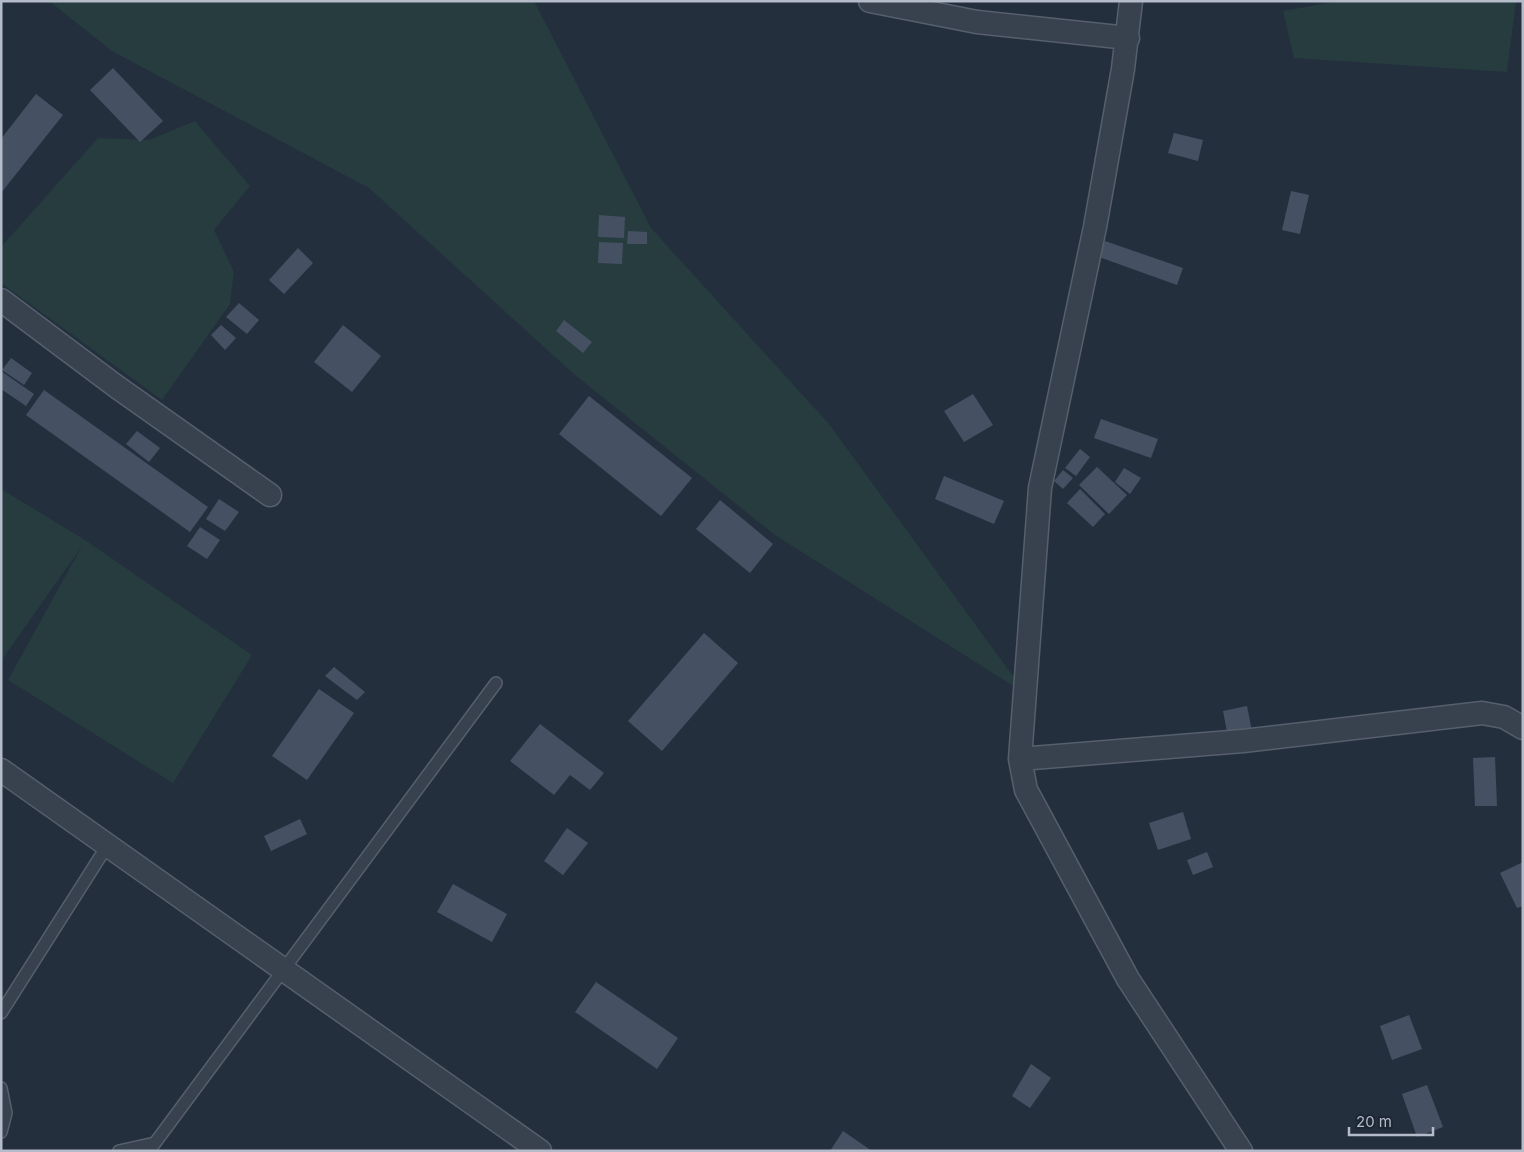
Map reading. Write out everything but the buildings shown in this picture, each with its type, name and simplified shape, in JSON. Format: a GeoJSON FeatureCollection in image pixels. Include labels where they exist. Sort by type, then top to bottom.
{"type":"FeatureCollection","features":[{"type":"Feature","properties":{"kind":"street"},"geometry":{"type":"LineString","coordinates":[[870,1],[977,22],[1128,38]]}},
{"type":"Feature","properties":{"kind":"street"},"geometry":{"type":"LineString","coordinates":[[1131,1],[1128,38],[1095,227],[1040,488],[1020,759],[1026,790],[1128,979],[1240,1151]]}},
{"type":"Feature","properties":{"kind":"street"},"geometry":{"type":"LineString","coordinates":[[1,300],[117,387],[270,495]]}},
{"type":"Feature","properties":{"kind":"street"},"geometry":{"type":"LineString","coordinates":[[1020,759],[1243,741],[1482,713],[1504,717],[1523,728]]}},
{"type":"Feature","properties":{"kind":"street"},"geometry":{"type":"LineString","coordinates":[[1,770],[540,1151]]}},
{"type":"Feature","properties":{"kind":"lane"},"geometry":{"type":"LineString","coordinates":[[119,1151],[152,1147],[496,683]]}},
{"type":"Feature","properties":{"kind":"lane"},"geometry":{"type":"LineString","coordinates":[[1,1013],[107,846]]}},
{"type":"Feature","properties":{"kind":"lane"},"geometry":{"type":"LineString","coordinates":[[1,1088],[6,1113],[1,1132]]}},
{"type":"Feature","properties":{"kind":"green space"},"geometry":{"type":"Polygon","coordinates":[[[49,1],[534,1],[651,228],[829,424],[1026,694],[775,535],[575,375],[369,188],[112,51],[49,1]]]}},
{"type":"Feature","properties":{"kind":"green space"},"geometry":{"type":"Polygon","coordinates":[[[1339,1],[1516,1],[1507,72],[1294,58],[1283,11],[1339,1]]]}},
{"type":"Feature","properties":{"kind":"green space"},"geometry":{"type":"Polygon","coordinates":[[[195,121],[250,186],[214,230],[234,272],[230,304],[162,400],[1,283],[1,247],[98,138],[149,140],[195,121]]]}},
{"type":"Feature","properties":{"kind":"green space"},"geometry":{"type":"Polygon","coordinates":[[[1,489],[85,540],[252,655],[173,783],[8,680],[82,546],[1,661],[1,489]]]}}]}
